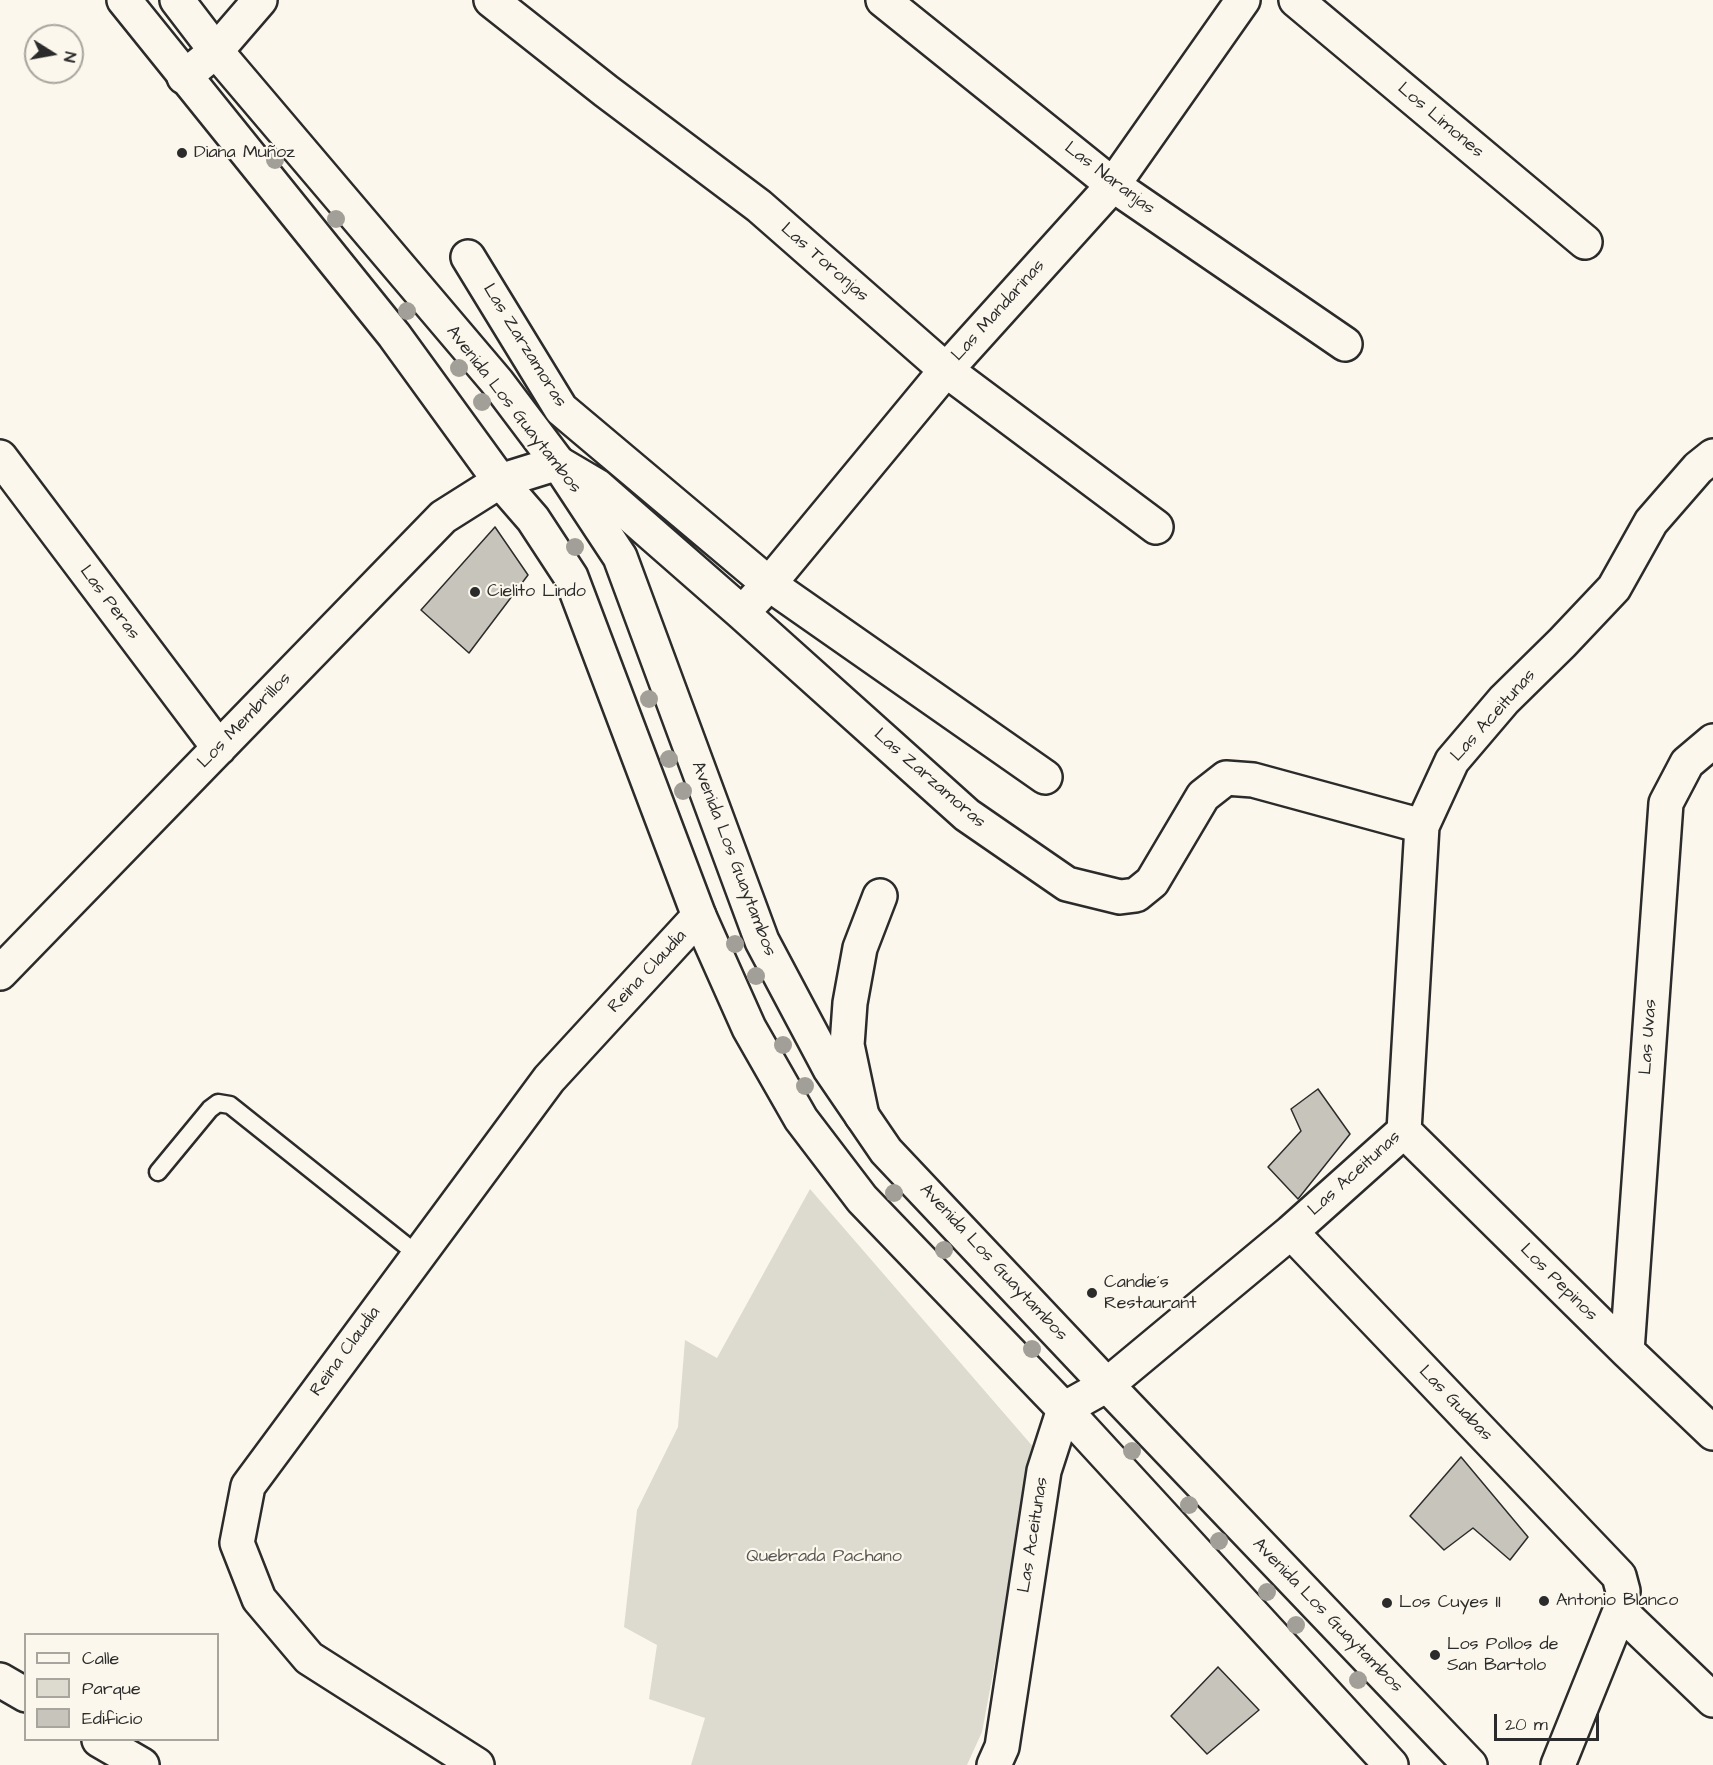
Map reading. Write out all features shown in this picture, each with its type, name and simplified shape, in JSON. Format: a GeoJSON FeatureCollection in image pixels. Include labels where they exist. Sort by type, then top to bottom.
{"type":"FeatureCollection","features":[{"type":"Feature","properties":{"kind":"street"},"geometry":{"type":"LineString","coordinates":[[123,0],[394,335],[500,481],[533,519],[571,577],[699,916],[749,1028],[801,1119],[862,1199],[1064,1409],[1391,1765]]}},
{"type":"Feature","properties":{"kind":"street","name":"Avenida Los Guaytambos"},"geometry":{"type":"LineString","coordinates":[[177,0],[216,51],[496,382],[558,463],[620,557],[762,941],[830,1069],[886,1150],[1470,1765]]}},
{"type":"Feature","properties":{"kind":"street"},"geometry":{"type":"LineString","coordinates":[[184,77],[216,51],[260,0]]}},
{"type":"Feature","properties":{"kind":"street","name":"Las Toronjas"},"geometry":{"type":"LineString","coordinates":[[491,0],[606,91],[759,206],[946,370],[1156,527]]}},
{"type":"Feature","properties":{"kind":"street","name":"Las Naranjas"},"geometry":{"type":"LineString","coordinates":[[883,0],[1113,184],[1345,344]]}},
{"type":"Feature","properties":{"kind":"street","name":"Las Mandarinas"},"geometry":{"type":"LineString","coordinates":[[742,613],[769,584],[946,370],[1113,184],[1243,0]]}},
{"type":"Feature","properties":{"kind":"street","name":"Los Limones"},"geometry":{"type":"LineString","coordinates":[[1296,0],[1585,242]]}},
{"type":"Feature","properties":{"kind":"street","name":"Las Zarzamoras"},"geometry":{"type":"LineString","coordinates":[[468,256],[561,409],[769,584],[1045,777]]}},
{"type":"Feature","properties":{"kind":"street","name":"Las Aceitunas"},"geometry":{"type":"LineString","coordinates":[[1005,1759],[1044,1471],[1064,1409],[1107,1385],[1291,1232],[1404,1131],[1422,826],[1452,761],[1504,700],[1614,588],[1651,522],[1698,468],[1713,456]]}},
{"type":"Feature","properties":{"kind":"street","name":"Las Peras"},"geometry":{"type":"LineString","coordinates":[[0,458],[219,748]]}},
{"type":"Feature","properties":{"kind":"street","name":"Los Membrillos"},"geometry":{"type":"LineString","coordinates":[[1,971],[442,517],[500,481],[558,463]]}},
{"type":"Feature","properties":{"kind":"street","name":"Las Zarzamoras"},"geometry":{"type":"LineString","coordinates":[[558,463],[597,486],[967,815],[1067,884],[1120,897],[1136,896],[1152,882],[1203,796],[1226,778],[1253,780],[1422,826]]}},
{"type":"Feature","properties":{"kind":"street","name":"Las Uvas"},"geometry":{"type":"LineString","coordinates":[[1627,1351],[1666,803],[1687,763],[1713,741]]}},
{"type":"Feature","properties":{"kind":"street"},"geometry":{"type":"LineString","coordinates":[[862,1116],[847,1045],[850,1003],[860,948],[880,896]]}},
{"type":"Feature","properties":{"kind":"street","name":"Reina Claudia"},"geometry":{"type":"LineString","coordinates":[[477,1765],[309,1658],[259,1599],[237,1543],[248,1486],[549,1079],[699,916]]}},
{"type":"Feature","properties":{"kind":"street","name":"Los Pepinos"},"geometry":{"type":"LineString","coordinates":[[1404,1131],[1713,1433]]}},
{"type":"Feature","properties":{"kind":"street","name":"Las Guabas"},"geometry":{"type":"LineString","coordinates":[[1291,1232],[1619,1576],[1623,1592],[1620,1611]]}},
{"type":"Feature","properties":{"kind":"street"},"geometry":{"type":"LineString","coordinates":[[1558,1765],[1620,1611],[1713,1700]]}},
{"type":"Feature","properties":{"kind":"street"},"geometry":{"type":"LineString","coordinates":[[0,1680],[24,1694]]}},
{"type":"Feature","properties":{"kind":"street"},"geometry":{"type":"LineString","coordinates":[[101,1741],[142,1765]]}},
{"type":"Feature","properties":{"kind":"lane"},"geometry":{"type":"LineString","coordinates":[[158,1172],[210,1109],[218,1103],[230,1105],[418,1255]]}},
{"type":"Feature","properties":{"kind":"green space","name":"Quebrada Pachano"},"geometry":{"type":"Polygon","coordinates":[[[810,1189],[1035,1449],[982,1732],[967,1765],[691,1765],[705,1718],[649,1699],[657,1645],[624,1627],[637,1510],[678,1427],[685,1340],[717,1358],[810,1189]]]}},
{"type":"Feature","properties":{"kind":"building","name":"Cielito Lindo"},"geometry":{"type":"Polygon","coordinates":[[[495,527],[528,575],[469,653],[421,610],[495,527]]]}},
{"type":"Feature","properties":{"kind":"building"},"geometry":{"type":"Polygon","coordinates":[[[1318,1089],[1350,1134],[1298,1199],[1268,1167],[1301,1131],[1291,1109],[1318,1089]]]}},
{"type":"Feature","properties":{"kind":"building"},"geometry":{"type":"Polygon","coordinates":[[[1461,1457],[1528,1537],[1510,1560],[1473,1528],[1444,1550],[1410,1516],[1461,1457]]]}},
{"type":"Feature","properties":{"kind":"building"},"geometry":{"type":"Polygon","coordinates":[[[1218,1667],[1259,1710],[1207,1754],[1171,1716],[1218,1667]]]}},
{"type":"Feature","properties":{"kind":"place","name":"Diana Muñoz"},"geometry":{"type":"Point","coordinates":[182,153]}},
{"type":"Feature","properties":{"kind":"place","name":"Cielito Lindo"},"geometry":{"type":"Point","coordinates":[475,592]}},
{"type":"Feature","properties":{"kind":"place","name":"Candie´s Restaurant"},"geometry":{"type":"Point","coordinates":[1092,1293]}},
{"type":"Feature","properties":{"kind":"place","name":"Antonio Blanco"},"geometry":{"type":"Point","coordinates":[1544,1601]}},
{"type":"Feature","properties":{"kind":"place","name":"Los Cuyes II"},"geometry":{"type":"Point","coordinates":[1387,1603]}},
{"type":"Feature","properties":{"kind":"place","name":"Los Pollos de San Bartolo"},"geometry":{"type":"Point","coordinates":[1435,1655]}}]}
